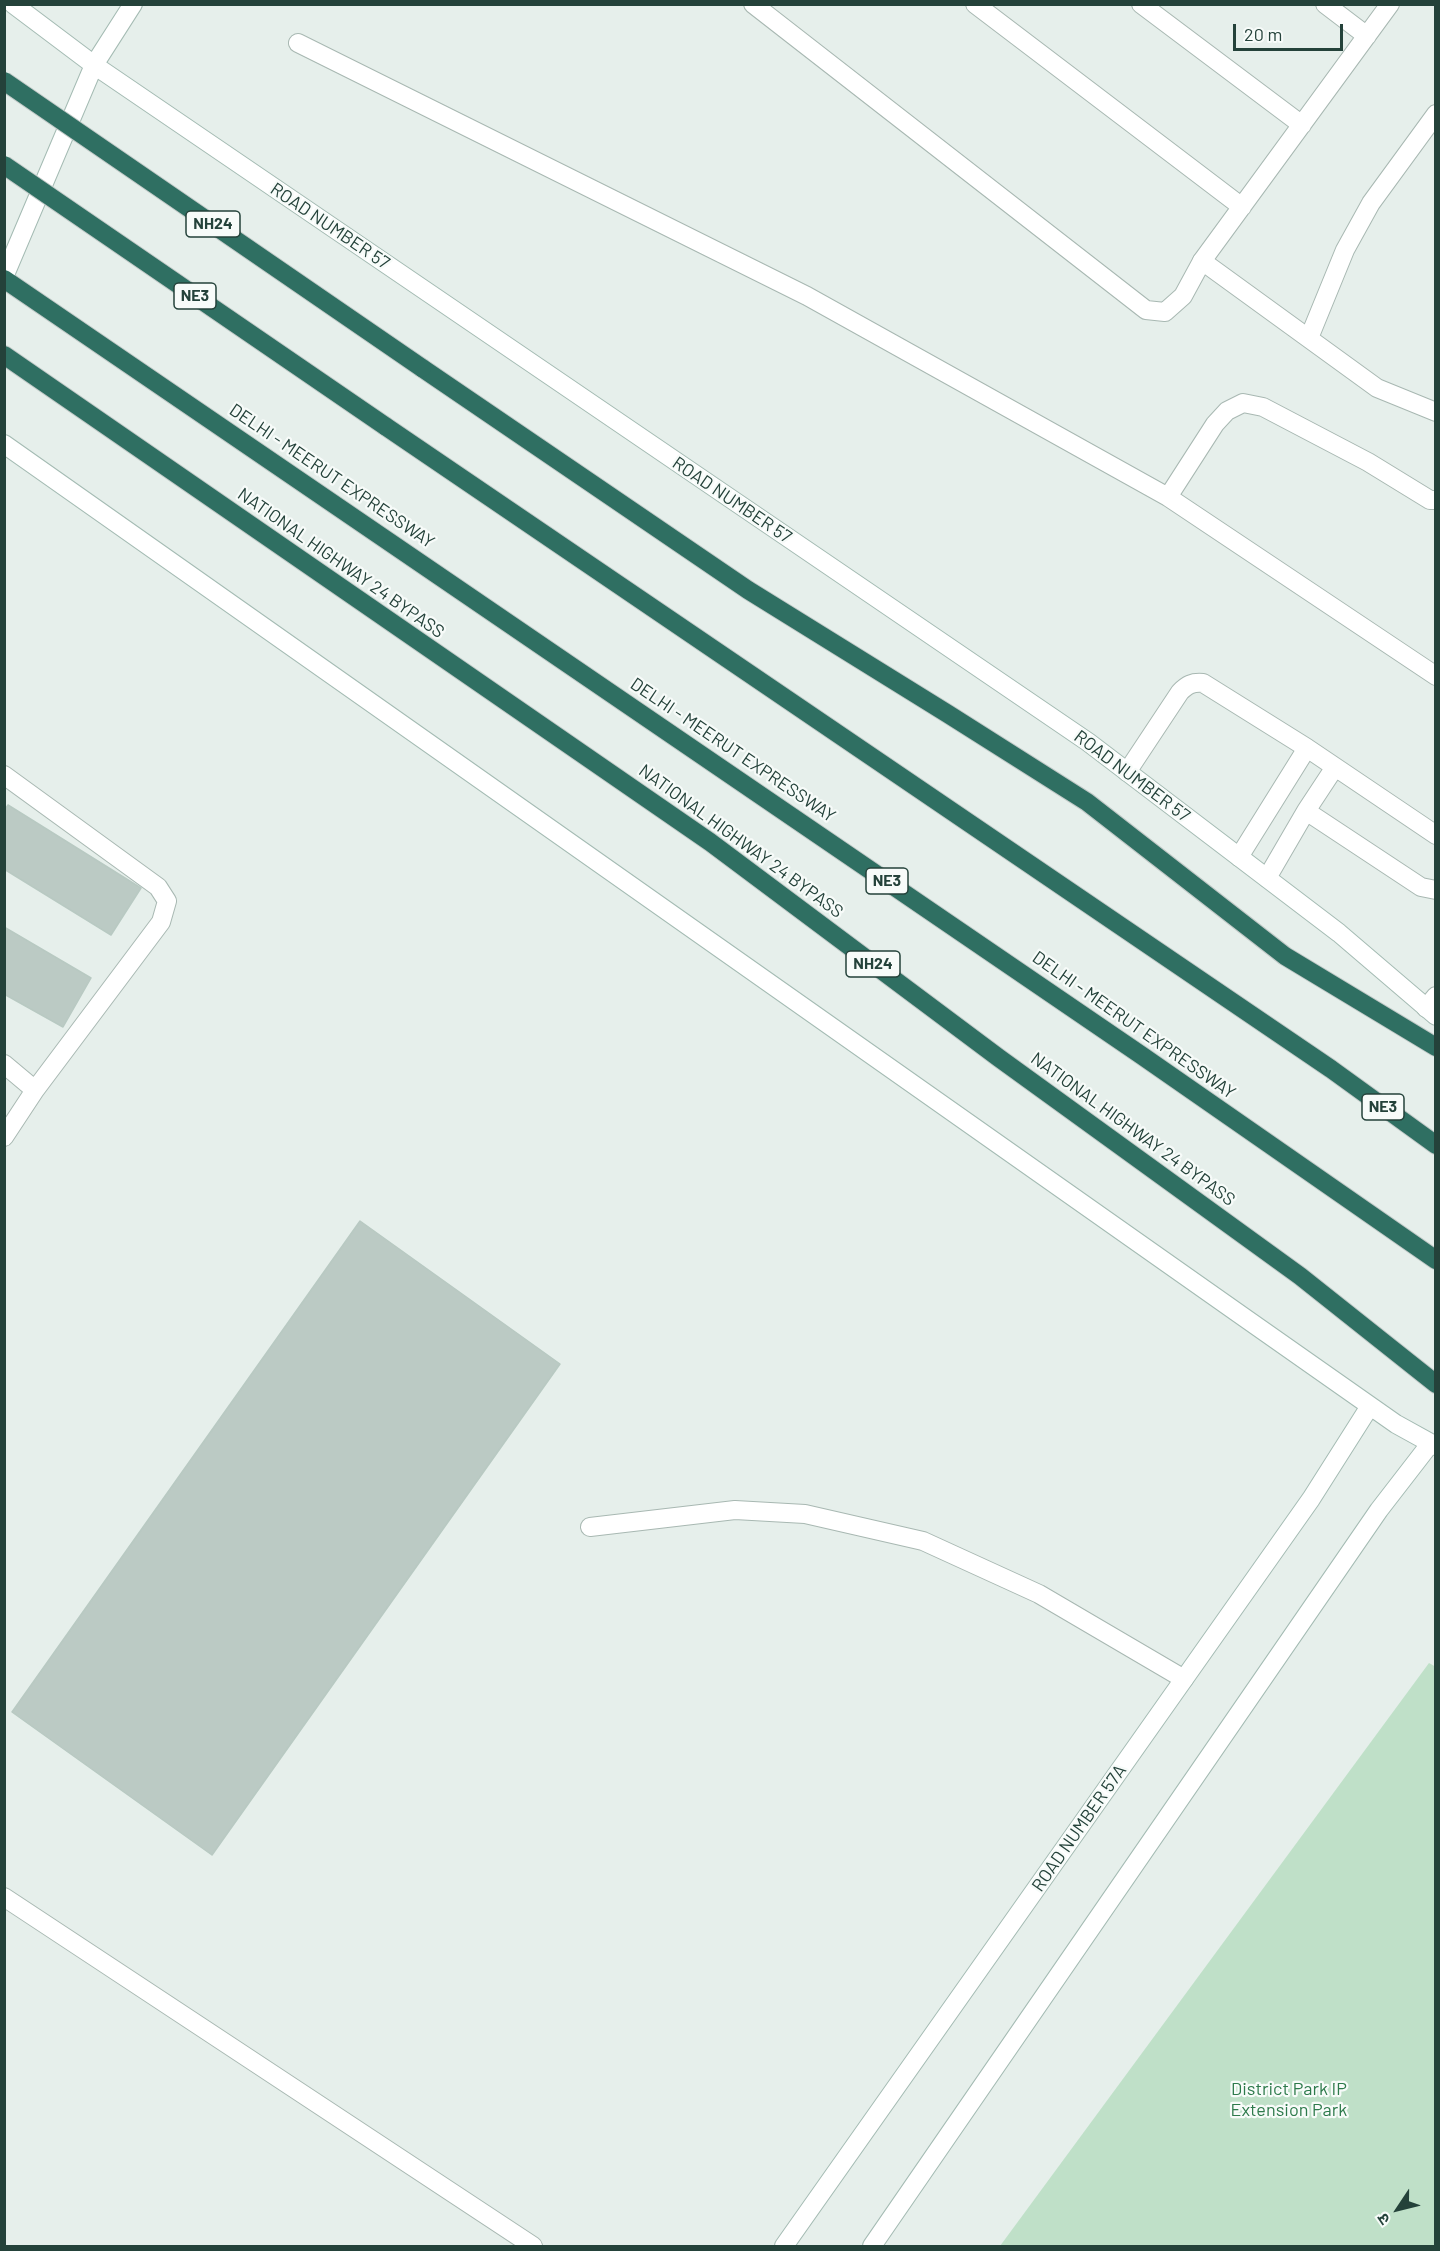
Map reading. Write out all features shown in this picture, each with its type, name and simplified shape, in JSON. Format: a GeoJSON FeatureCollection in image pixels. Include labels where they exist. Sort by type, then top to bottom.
{"type":"FeatureCollection","features":[{"type":"Feature","properties":{"kind":"highway","name":"NH24"},"geometry":{"type":"LineString","coordinates":[[4,81],[748,590],[1087,802],[1285,956],[1436,1047]]}},
{"type":"Feature","properties":{"kind":"highway","name":"NE3"},"geometry":{"type":"LineString","coordinates":[[4,165],[1321,1062],[1436,1145]]}},
{"type":"Feature","properties":{"kind":"highway","name":"DELHI - MEERUT EXPRESSWAY"},"geometry":{"type":"LineString","coordinates":[[4,278],[1131,1048],[1436,1260]]}},
{"type":"Feature","properties":{"kind":"highway","name":"NATIONAL HIGHWAY 24 BYPASS"},"geometry":{"type":"LineString","coordinates":[[4,355],[298,560],[710,842],[999,1058],[1300,1276],[1436,1384]]}},
{"type":"Feature","properties":{"kind":"street","name":"ROAD NUMBER 57"},"geometry":{"type":"LineString","coordinates":[[13,4],[94,65],[1088,742],[1432,1007]]}},
{"type":"Feature","properties":{"kind":"street"},"geometry":{"type":"LineString","coordinates":[[4,278],[94,65],[133,4]]}},
{"type":"Feature","properties":{"kind":"street"},"geometry":{"type":"LineString","coordinates":[[753,4],[1146,310],[1165,312],[1183,296],[1202,261],[1390,4]]}},
{"type":"Feature","properties":{"kind":"street"},"geometry":{"type":"LineString","coordinates":[[975,4],[1242,207]]}},
{"type":"Feature","properties":{"kind":"street"},"geometry":{"type":"LineString","coordinates":[[1141,4],[1302,125]]}},
{"type":"Feature","properties":{"kind":"street"},"geometry":{"type":"LineString","coordinates":[[1325,4],[1367,36]]}},
{"type":"Feature","properties":{"kind":"street"},"geometry":{"type":"LineString","coordinates":[[298,44],[807,296],[1168,497],[1436,676]]}},
{"type":"Feature","properties":{"kind":"street"},"geometry":{"type":"LineString","coordinates":[[1309,338],[1345,250],[1371,203],[1436,114]]}},
{"type":"Feature","properties":{"kind":"street"},"geometry":{"type":"LineString","coordinates":[[1202,261],[1377,388],[1436,412]]}},
{"type":"Feature","properties":{"kind":"street"},"geometry":{"type":"LineString","coordinates":[[1168,497],[1215,424],[1227,411],[1243,403],[1263,407],[1368,462],[1430,500],[1436,500]]}},
{"type":"Feature","properties":{"kind":"street"},"geometry":{"type":"LineString","coordinates":[[4,444],[1370,1406],[1433,1445],[1379,1510],[872,2247]]}},
{"type":"Feature","properties":{"kind":"street"},"geometry":{"type":"LineString","coordinates":[[1127,772],[1180,692],[1194,682],[1203,683],[1335,767],[1436,836]]}},
{"type":"Feature","properties":{"kind":"street"},"geometry":{"type":"LineString","coordinates":[[1239,857],[1306,748]]}},
{"type":"Feature","properties":{"kind":"street"},"geometry":{"type":"LineString","coordinates":[[1267,878],[1335,767]]}},
{"type":"Feature","properties":{"kind":"street"},"geometry":{"type":"LineString","coordinates":[[4,775],[158,887],[167,902],[161,922],[35,1090],[4,1137]]}},
{"type":"Feature","properties":{"kind":"street"},"geometry":{"type":"LineString","coordinates":[[1306,811],[1421,886],[1436,890]]}},
{"type":"Feature","properties":{"kind":"street"},"geometry":{"type":"LineString","coordinates":[[4,1064],[35,1090]]}},
{"type":"Feature","properties":{"kind":"street","name":"ROAD NUMBER 57A"},"geometry":{"type":"LineString","coordinates":[[784,2247],[1311,1499],[1370,1406]]}},
{"type":"Feature","properties":{"kind":"street"},"geometry":{"type":"LineString","coordinates":[[590,1527],[735,1510],[805,1514],[923,1541],[1039,1594],[1184,1679]]}},
{"type":"Feature","properties":{"kind":"street"},"geometry":{"type":"LineString","coordinates":[[4,1897],[533,2247]]}},
{"type":"Feature","properties":{"kind":"green space","name":"District Park IP Extension Park"},"geometry":{"type":"Polygon","coordinates":[[[1429,1663],[1436,1667],[1435,2246],[1000,2246],[1429,1663]]]}},
{"type":"Feature","properties":{"kind":"building"},"geometry":{"type":"Polygon","coordinates":[[[8,805],[141,888],[111,935],[4,869],[4,811],[8,805]]]}},
{"type":"Feature","properties":{"kind":"building"},"geometry":{"type":"Polygon","coordinates":[[[4,927],[91,978],[63,1027],[4,994],[4,927]]]}},
{"type":"Feature","properties":{"kind":"building"},"geometry":{"type":"Polygon","coordinates":[[[360,1221],[560,1364],[212,1855],[12,1712],[360,1221]]]}}]}
